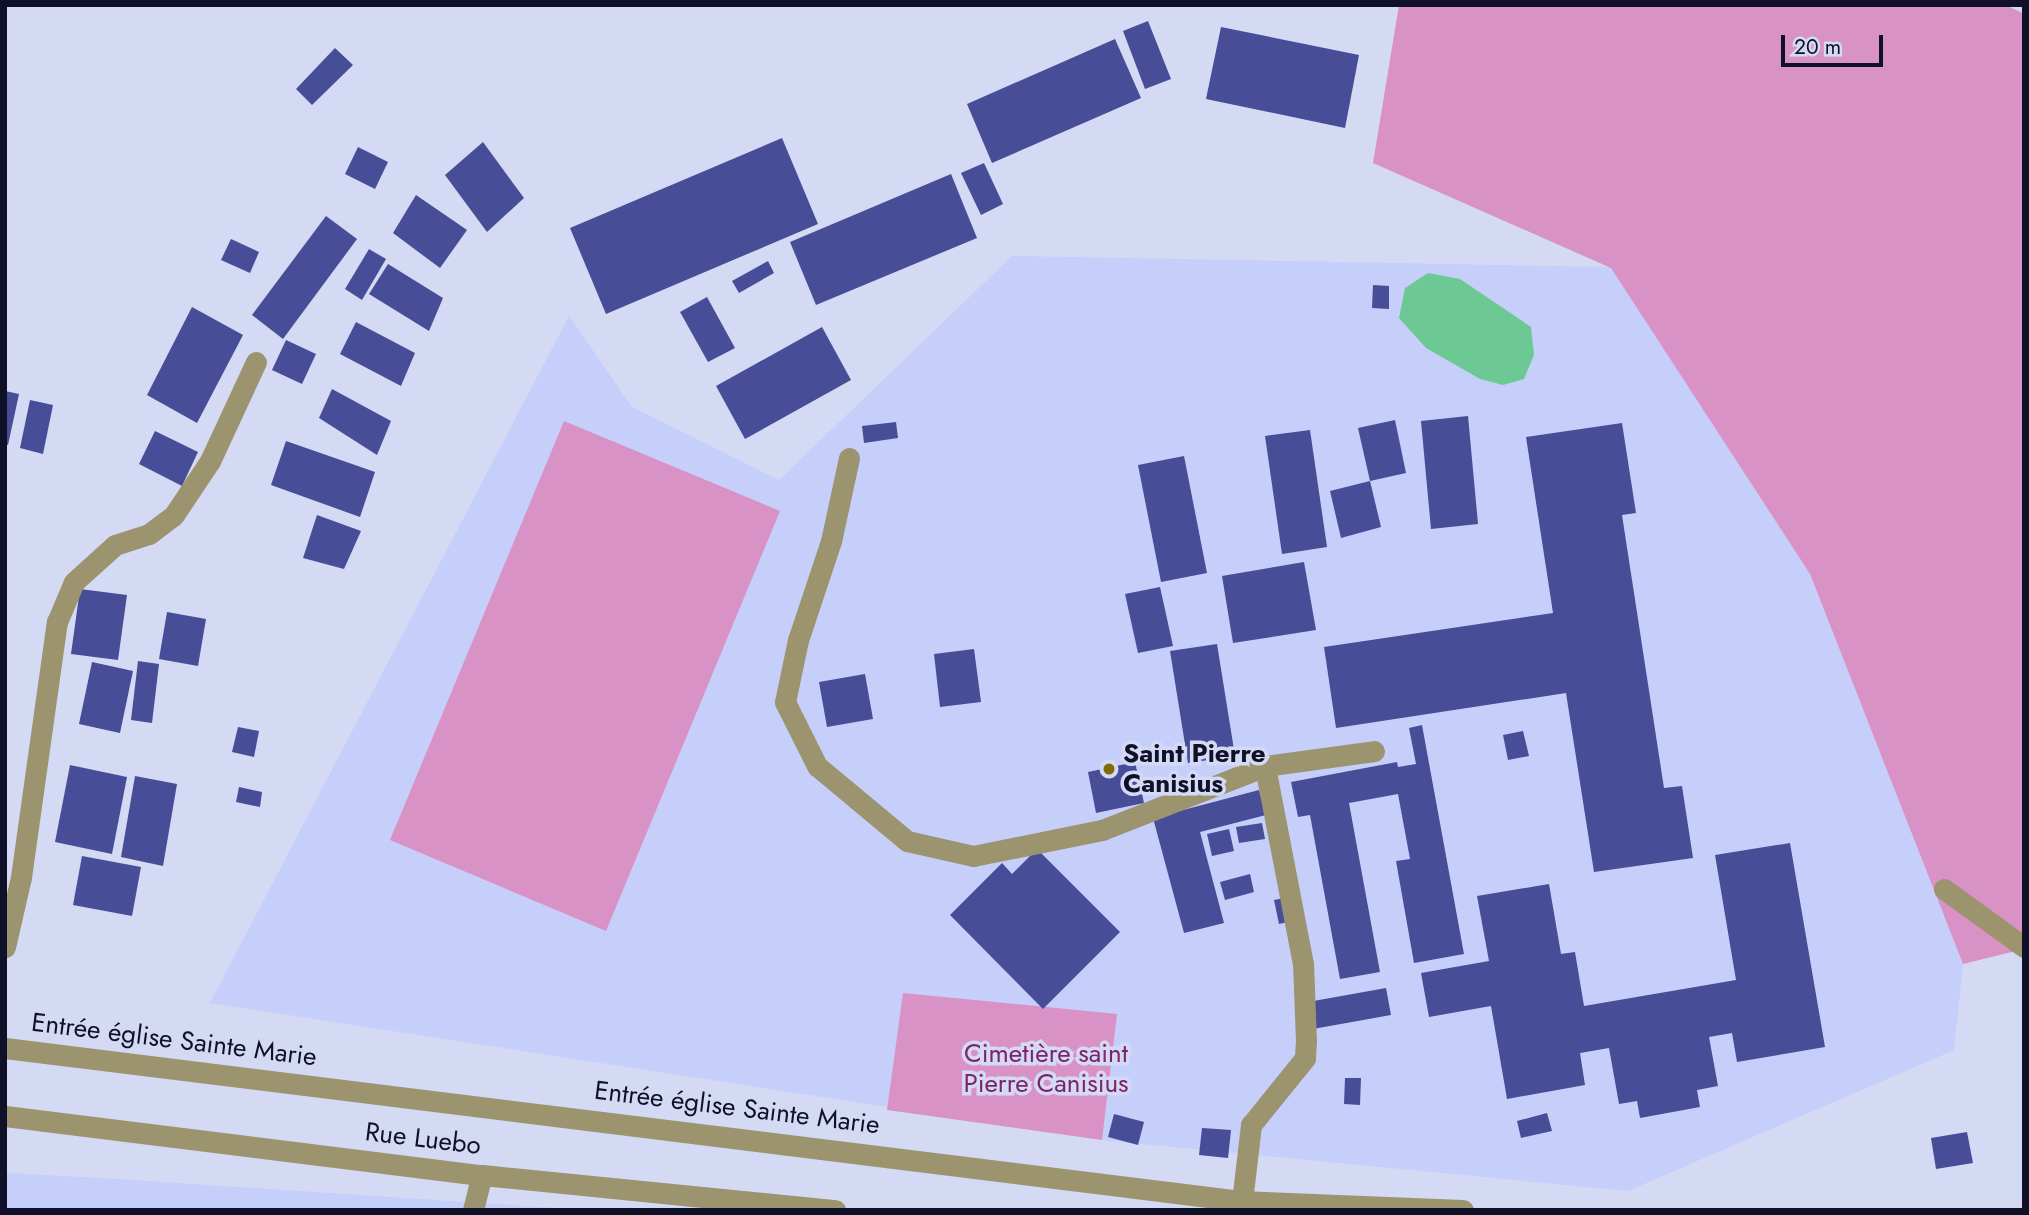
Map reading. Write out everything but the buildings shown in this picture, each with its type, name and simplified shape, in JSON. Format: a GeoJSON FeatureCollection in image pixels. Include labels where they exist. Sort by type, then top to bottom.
{"type":"FeatureCollection","features":[{"type":"Feature","properties":{"kind":"street"},"geometry":{"type":"LineString","coordinates":[[5,947],[21,877],[57,622],[74,582],[115,545],[149,534],[174,515],[210,461],[256,362]]}},
{"type":"Feature","properties":{"kind":"street"},"geometry":{"type":"LineString","coordinates":[[849,458],[831,541],[798,640],[785,702],[817,766],[907,841],[973,856],[1102,830],[1265,766],[1374,751]]}},
{"type":"Feature","properties":{"kind":"street"},"geometry":{"type":"LineString","coordinates":[[1241,1205],[1251,1125],[1305,1058],[1303,964],[1265,766]]}},
{"type":"Feature","properties":{"kind":"street"},"geometry":{"type":"LineString","coordinates":[[1944,889],[2024,947]]}},
{"type":"Feature","properties":{"kind":"street","name":"Entrée église Sainte Marie"},"geometry":{"type":"LineString","coordinates":[[5,1048],[1241,1205],[1463,1210]]}},
{"type":"Feature","properties":{"kind":"street","name":"Rue Luebo"},"geometry":{"type":"LineString","coordinates":[[5,1115],[482,1175],[835,1210]]}},
{"type":"Feature","properties":{"kind":"street"},"geometry":{"type":"LineString","coordinates":[[473,1210],[482,1175]]}},
{"type":"Feature","properties":{"kind":"shaded area","name":"Saint Pierre Canisius"},"geometry":{"type":"Polygon","coordinates":[[[1012,256],[1611,267],[1810,574],[1963,964],[1954,1050],[1628,1191],[1102,1140],[210,1003],[569,316],[632,407],[779,480],[1012,256]]]}},
{"type":"Feature","properties":{"kind":"shaded area"},"geometry":{"type":"Polygon","coordinates":[[[1428,273],[1460,279],[1531,327],[1534,355],[1524,379],[1503,385],[1480,379],[1426,348],[1399,318],[1405,288],[1428,273]]]}},
{"type":"Feature","properties":{"kind":"shaded area"},"geometry":{"type":"Polygon","coordinates":[[[5,1173],[118,1179],[586,1210],[5,1210],[5,1173]]]}},
{"type":"Feature","properties":{"kind":"green space"},"geometry":{"type":"Polygon","coordinates":[[[1399,5],[2006,5],[2024,14],[2024,949],[1963,964],[1810,574],[1611,268],[1373,163],[1399,5]]]}},
{"type":"Feature","properties":{"kind":"green space"},"geometry":{"type":"Polygon","coordinates":[[[564,421],[780,511],[606,931],[390,840],[564,421]]]}},
{"type":"Feature","properties":{"kind":"green space","name":"Cimetière saint Pierre Canisius"},"geometry":{"type":"Polygon","coordinates":[[[903,993],[1117,1014],[1102,1140],[887,1110],[903,993]]]}},
{"type":"Feature","properties":{"kind":"place","name":"Saint Pierre Canisius"},"geometry":{"type":"Point","coordinates":[1109,769]}}]}
